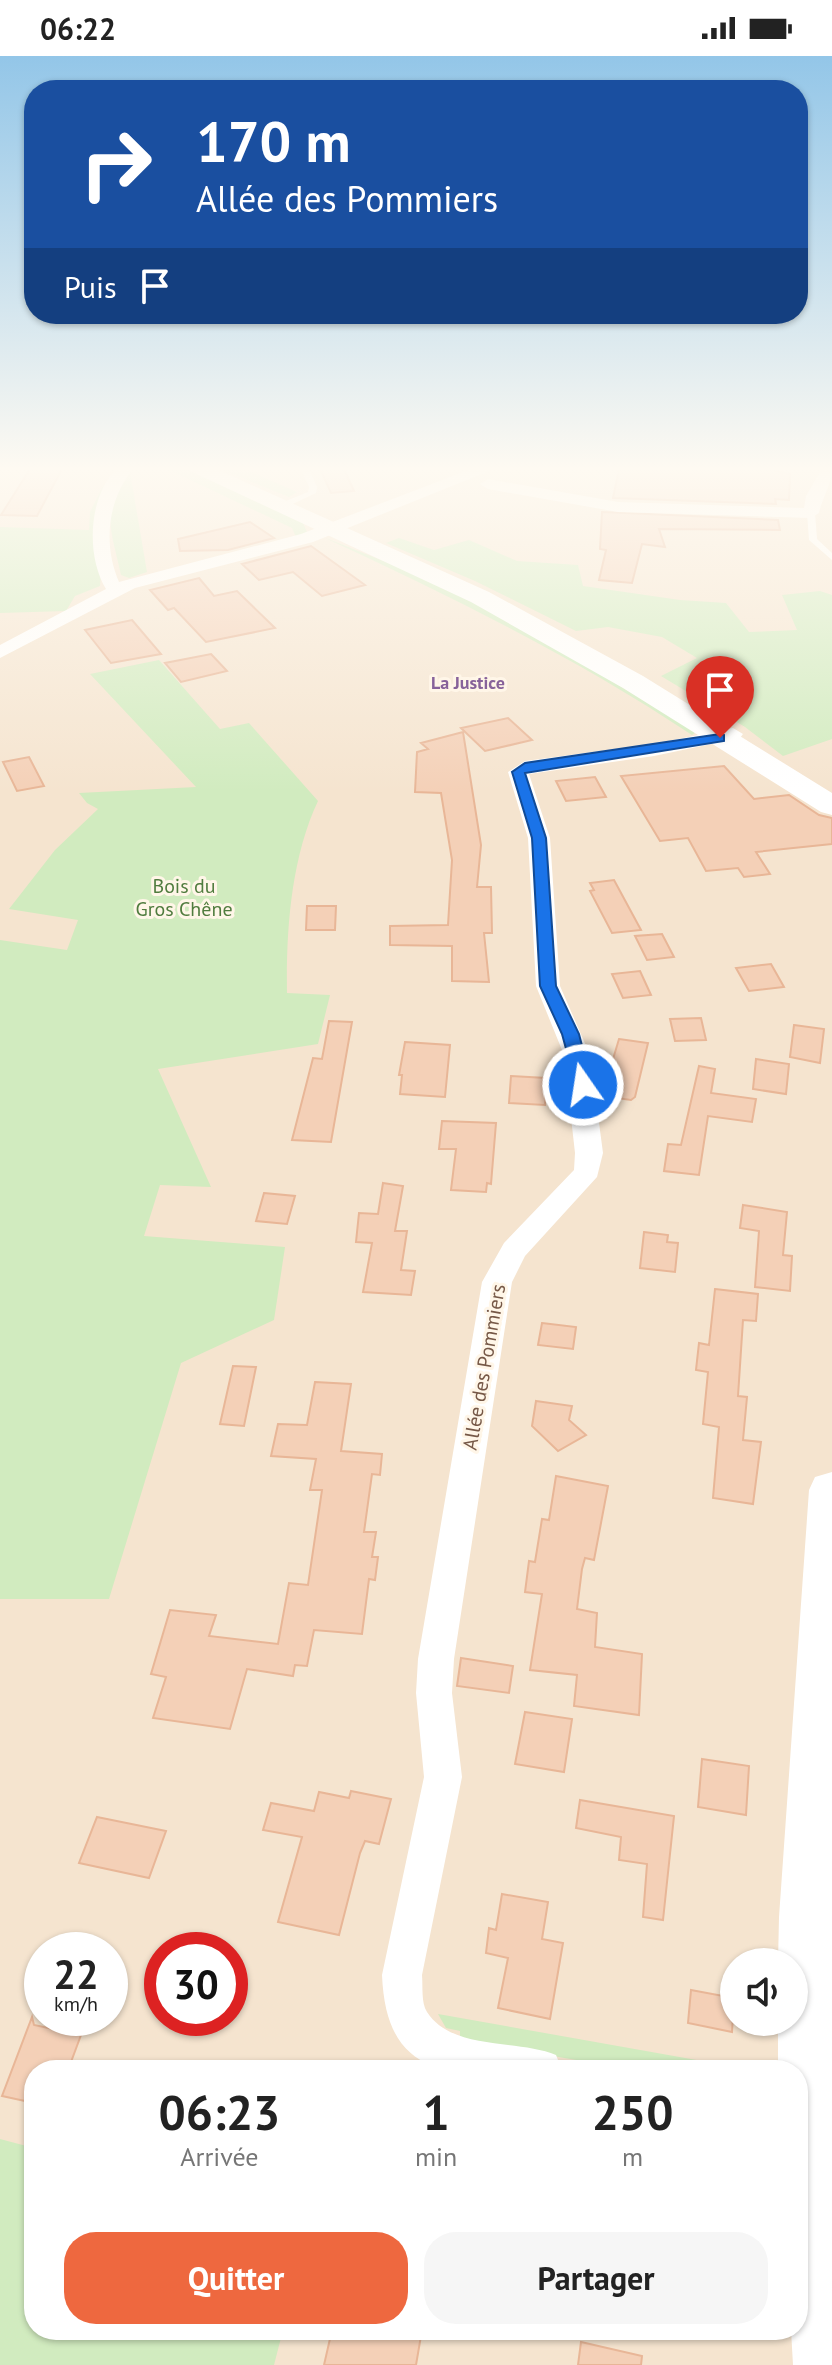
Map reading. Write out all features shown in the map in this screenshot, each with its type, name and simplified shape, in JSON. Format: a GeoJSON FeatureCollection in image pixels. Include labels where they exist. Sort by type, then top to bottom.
{"type":"FeatureCollection","features":[{"type":"Feature","properties":{"kind":"main road"},"geometry":{"type":"LineString","coordinates":[[437,577],[480,597],[633,682],[832,797]]}},
{"type":"Feature","properties":{"kind":"main road"},"geometry":{"type":"LineString","coordinates":[[726,736],[832,806]]}},
{"type":"Feature","properties":{"kind":"main road"},"geometry":{"type":"LineString","coordinates":[[804,2060],[807,1917],[832,1490]]}},
{"type":"Feature","properties":{"kind":"main road"},"geometry":{"type":"LineString","coordinates":[[808,2166],[827,2365]]}},
{"type":"Feature","properties":{"kind":"street"},"geometry":{"type":"LineString","coordinates":[[108,577],[116,591]]}},
{"type":"Feature","properties":{"kind":"street"},"geometry":{"type":"LineString","coordinates":[[0,652],[116,591],[156,577]]}},
{"type":"Feature","properties":{"kind":"street","name":"Allée des Pommiers"},"geometry":{"type":"LineString","coordinates":[[489,2060],[447,2052],[421,2041],[407,2023],[400,2001],[402,1975],[443,1777],[434,1693],[436,1659],[497,1282],[514,1250],[587,1171],[589,1153],[577,1055],[548,986],[539,838],[518,772],[525,767],[726,736]]}},
{"type":"Feature","properties":{"kind":"shaded area"},"geometry":{"type":"Polygon","coordinates":[[[0,577],[832,577],[832,2365],[0,2365],[0,577]]]}},
{"type":"Feature","properties":{"kind":"green space"},"geometry":{"type":"Polygon","coordinates":[[[0,577],[101,577],[100,586],[75,596],[66,611],[0,613],[0,577]]]}},
{"type":"Feature","properties":{"kind":"green space"},"geometry":{"type":"Polygon","coordinates":[[[407,577],[429,579],[506,617],[696,732],[692,735],[603,679],[407,577]]]}},
{"type":"Feature","properties":{"kind":"green space"},"geometry":{"type":"Polygon","coordinates":[[[465,577],[581,577],[583,586],[680,600],[726,603],[749,632],[797,630],[782,595],[820,591],[832,595],[832,739],[783,756],[745,727],[661,676],[697,658],[662,637],[608,627],[576,631],[465,577]]]}},
{"type":"Feature","properties":{"kind":"green space","name":"Bois du Gros Chêne"},"geometry":{"type":"Polygon","coordinates":[[[159,660],[220,729],[249,723],[318,801],[296,870],[288,945],[287,993],[330,995],[318,1044],[158,1069],[211,1187],[160,1185],[144,1236],[285,1247],[274,1320],[181,1363],[109,1599],[0,1599],[0,940],[67,950],[78,920],[9,909],[55,850],[98,809],[87,803],[79,793],[196,787],[90,674],[159,660]]]}},
{"type":"Feature","properties":{"kind":"green space"},"geometry":{"type":"Polygon","coordinates":[[[438,2014],[696,2060],[576,2060],[460,2040],[460,2031],[446,2028],[438,2014]]]}},
{"type":"Feature","properties":{"kind":"green space"},"geometry":{"type":"Polygon","coordinates":[[[0,2139],[24,2145],[24,2340],[280,2340],[274,2365],[0,2365],[0,2139]]]}},
{"type":"Feature","properties":{"kind":"building"},"geometry":{"type":"Polygon","coordinates":[[[299,577],[354,577],[365,585],[322,596],[299,577]]]}},
{"type":"Feature","properties":{"kind":"building"},"geometry":{"type":"Polygon","coordinates":[[[600,577],[634,577],[632,583],[599,580],[600,577]]]}},
{"type":"Feature","properties":{"kind":"building"},"geometry":{"type":"Polygon","coordinates":[[[199,578],[214,596],[237,591],[275,628],[206,642],[174,608],[168,610],[150,590],[199,578]]]}},
{"type":"Feature","properties":{"kind":"building"},"geometry":{"type":"Polygon","coordinates":[[[132,620],[161,654],[111,663],[85,630],[132,620]]]}},
{"type":"Feature","properties":{"kind":"building"},"geometry":{"type":"Polygon","coordinates":[[[211,654],[227,671],[181,682],[165,663],[211,654]]]}},
{"type":"Feature","properties":{"kind":"building"},"geometry":{"type":"Polygon","coordinates":[[[508,718],[532,740],[485,751],[461,728],[508,718]]]}},
{"type":"Feature","properties":{"kind":"building"},"geometry":{"type":"Polygon","coordinates":[[[463,732],[481,845],[477,887],[491,887],[492,933],[484,933],[489,982],[452,981],[452,946],[390,945],[390,926],[448,925],[452,860],[441,793],[415,792],[417,752],[428,749],[421,743],[463,732]]]}},
{"type":"Feature","properties":{"kind":"building"},"geometry":{"type":"Polygon","coordinates":[[[29,757],[44,786],[17,791],[3,762],[29,757]]]}},
{"type":"Feature","properties":{"kind":"building"},"geometry":{"type":"Polygon","coordinates":[[[724,766],[754,799],[789,795],[819,815],[832,818],[832,844],[756,852],[770,874],[744,877],[738,868],[706,871],[688,838],[660,841],[621,776],[724,766]]]}},
{"type":"Feature","properties":{"kind":"building"},"geometry":{"type":"Polygon","coordinates":[[[595,777],[606,797],[566,801],[556,781],[595,777]]]}},
{"type":"Feature","properties":{"kind":"building"},"geometry":{"type":"Polygon","coordinates":[[[614,880],[641,930],[612,933],[590,891],[594,890],[590,883],[614,880]]]}},
{"type":"Feature","properties":{"kind":"building"},"geometry":{"type":"Polygon","coordinates":[[[307,906],[336,906],[335,930],[306,930],[307,906]]]}},
{"type":"Feature","properties":{"kind":"building"},"geometry":{"type":"Polygon","coordinates":[[[662,934],[674,957],[647,960],[635,936],[662,934]]]}},
{"type":"Feature","properties":{"kind":"building"},"geometry":{"type":"Polygon","coordinates":[[[771,964],[784,987],[749,991],[736,968],[771,964]]]}},
{"type":"Feature","properties":{"kind":"building"},"geometry":{"type":"Polygon","coordinates":[[[640,971],[651,995],[623,998],[612,974],[640,971]]]}},
{"type":"Feature","properties":{"kind":"building"},"geometry":{"type":"Polygon","coordinates":[[[701,1018],[706,1040],[675,1041],[670,1019],[701,1018]]]}},
{"type":"Feature","properties":{"kind":"building"},"geometry":{"type":"Polygon","coordinates":[[[329,1021],[352,1022],[331,1142],[292,1140],[313,1058],[322,1059],[329,1021]]]}},
{"type":"Feature","properties":{"kind":"building"},"geometry":{"type":"Polygon","coordinates":[[[794,1025],[824,1029],[820,1063],[790,1057],[794,1025]]]}},
{"type":"Feature","properties":{"kind":"building"},"geometry":{"type":"Polygon","coordinates":[[[619,1039],[648,1043],[635,1097],[631,1100],[602,1096],[619,1039]]]}},
{"type":"Feature","properties":{"kind":"building"},"geometry":{"type":"Polygon","coordinates":[[[405,1042],[450,1045],[445,1097],[400,1094],[402,1075],[399,1075],[405,1042]]]}},
{"type":"Feature","properties":{"kind":"building"},"geometry":{"type":"Polygon","coordinates":[[[756,1059],[789,1064],[786,1094],[753,1089],[756,1059]]]}},
{"type":"Feature","properties":{"kind":"building"},"geometry":{"type":"Polygon","coordinates":[[[699,1066],[715,1069],[711,1093],[756,1099],[752,1122],[708,1116],[699,1175],[664,1171],[668,1144],[681,1145],[699,1066]]]}},
{"type":"Feature","properties":{"kind":"building"},"geometry":{"type":"Polygon","coordinates":[[[511,1076],[546,1078],[545,1105],[509,1103],[511,1076]]]}},
{"type":"Feature","properties":{"kind":"building"},"geometry":{"type":"Polygon","coordinates":[[[442,1121],[496,1123],[491,1184],[487,1183],[486,1192],[451,1190],[456,1149],[439,1149],[442,1121]]]}},
{"type":"Feature","properties":{"kind":"building"},"geometry":{"type":"Polygon","coordinates":[[[383,1183],[403,1186],[395,1231],[407,1231],[401,1270],[415,1271],[411,1295],[363,1292],[372,1243],[356,1242],[359,1213],[378,1214],[383,1183]]]}},
{"type":"Feature","properties":{"kind":"building"},"geometry":{"type":"Polygon","coordinates":[[[264,1193],[295,1196],[287,1224],[256,1221],[264,1193]]]}},
{"type":"Feature","properties":{"kind":"building"},"geometry":{"type":"Polygon","coordinates":[[[743,1205],[787,1212],[783,1255],[792,1256],[790,1291],[755,1287],[759,1231],[740,1228],[743,1205]]]}},
{"type":"Feature","properties":{"kind":"building"},"geometry":{"type":"Polygon","coordinates":[[[644,1232],[668,1235],[667,1242],[678,1243],[675,1272],[640,1268],[644,1232]]]}},
{"type":"Feature","properties":{"kind":"building"},"geometry":{"type":"Polygon","coordinates":[[[715,1289],[758,1294],[756,1321],[743,1320],[738,1396],[747,1397],[743,1440],[761,1442],[753,1504],[713,1498],[719,1427],[703,1424],[708,1372],[696,1370],[699,1343],[709,1345],[715,1289]]]}},
{"type":"Feature","properties":{"kind":"building"},"geometry":{"type":"Polygon","coordinates":[[[542,1323],[576,1327],[573,1349],[538,1345],[542,1323]]]}},
{"type":"Feature","properties":{"kind":"building"},"geometry":{"type":"Polygon","coordinates":[[[233,1366],[256,1367],[244,1426],[220,1424],[233,1366]]]}},
{"type":"Feature","properties":{"kind":"building"},"geometry":{"type":"Polygon","coordinates":[[[315,1382],[351,1384],[341,1451],[382,1454],[380,1475],[372,1474],[364,1532],[376,1532],[372,1557],[378,1557],[375,1580],[369,1579],[362,1634],[314,1630],[307,1666],[295,1665],[293,1676],[247,1669],[230,1729],[153,1718],[166,1677],[151,1674],[170,1610],[216,1615],[209,1636],[278,1644],[289,1583],[308,1585],[322,1490],[310,1490],[316,1459],[271,1456],[278,1424],[307,1425],[315,1382]]]}},
{"type":"Feature","properties":{"kind":"building"},"geometry":{"type":"Polygon","coordinates":[[[536,1401],[572,1406],[569,1420],[586,1435],[558,1451],[532,1426],[536,1401]]]}},
{"type":"Feature","properties":{"kind":"building"},"geometry":{"type":"Polygon","coordinates":[[[556,1476],[608,1486],[594,1560],[585,1558],[582,1569],[577,1609],[597,1613],[595,1647],[642,1654],[639,1715],[574,1706],[577,1675],[530,1670],[542,1594],[525,1592],[529,1561],[535,1562],[542,1519],[549,1520],[556,1476]]]}},
{"type":"Feature","properties":{"kind":"building"},"geometry":{"type":"Polygon","coordinates":[[[461,1658],[513,1666],[509,1693],[457,1686],[461,1658]]]}},
{"type":"Feature","properties":{"kind":"building"},"geometry":{"type":"Polygon","coordinates":[[[525,1712],[572,1719],[564,1772],[515,1764],[525,1712]]]}},
{"type":"Feature","properties":{"kind":"building"},"geometry":{"type":"Polygon","coordinates":[[[702,1759],[749,1766],[746,1815],[698,1807],[702,1759]]]}},
{"type":"Feature","properties":{"kind":"building"},"geometry":{"type":"Polygon","coordinates":[[[351,1791],[391,1799],[379,1844],[365,1841],[360,1853],[339,1935],[278,1922],[302,1837],[263,1830],[271,1803],[314,1811],[319,1792],[349,1798],[351,1791]]]}},
{"type":"Feature","properties":{"kind":"building"},"geometry":{"type":"Polygon","coordinates":[[[580,1800],[674,1816],[663,1920],[643,1917],[647,1864],[619,1860],[621,1837],[576,1828],[580,1800]]]}},
{"type":"Feature","properties":{"kind":"building"},"geometry":{"type":"Polygon","coordinates":[[[97,1817],[166,1831],[149,1878],[79,1863],[97,1817]]]}},
{"type":"Feature","properties":{"kind":"building"},"geometry":{"type":"Polygon","coordinates":[[[502,1894],[548,1902],[542,1939],[563,1943],[550,2019],[498,2008],[508,1958],[486,1953],[489,1928],[496,1930],[502,1894]]]}},
{"type":"Feature","properties":{"kind":"building"},"geometry":{"type":"Polygon","coordinates":[[[691,1990],[720,1995],[720,2030],[688,2023],[691,1990]]]}},
{"type":"Feature","properties":{"kind":"building"},"geometry":{"type":"Polygon","coordinates":[[[25,2036],[81,2036],[72,2060],[24,2060],[24,2101],[2,2096],[25,2036]]]}},
{"type":"Feature","properties":{"kind":"building"},"geometry":{"type":"Polygon","coordinates":[[[330,2340],[420,2340],[416,2365],[324,2365],[330,2340]]]}},
{"type":"Feature","properties":{"kind":"building"},"geometry":{"type":"Polygon","coordinates":[[[581,2342],[642,2356],[641,2365],[578,2365],[581,2342]]]}},
{"type":"Feature","properties":{"kind":"district","name":"La Justice"},"geometry":{"type":"Point","coordinates":[468,683]}},
{"type":"Feature","properties":{"kind":"route"},"geometry":{"type":"LineString","coordinates":[[583,1085],[570,1034],[548,986],[539,838],[518,780],[518,772],[525,767],[720,738]]}}]}
